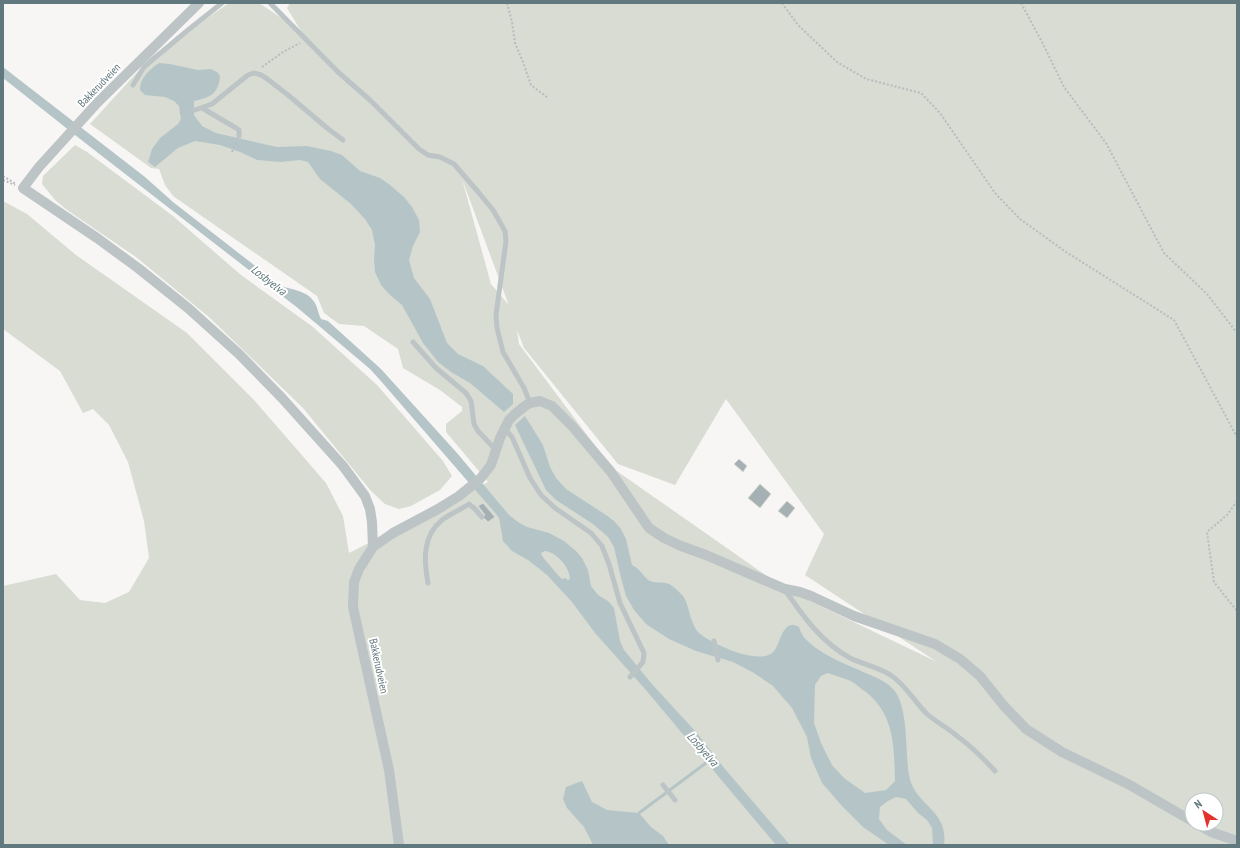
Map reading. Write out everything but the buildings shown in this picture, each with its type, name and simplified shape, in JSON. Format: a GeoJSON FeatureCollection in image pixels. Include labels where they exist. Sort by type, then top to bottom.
{"type":"FeatureCollection","features":[{"type":"Feature","properties":{"kind":"street","name":"Bakkerudveien"},"geometry":{"type":"LineString","coordinates":[[199,3],[118,80],[39,167],[23,188],[97,238],[138,268],[188,308],[239,354],[282,398],[343,466],[365,496],[370,509],[372,522],[372,546],[359,569],[354,582],[353,607],[389,770],[399,845]]}},
{"type":"Feature","properties":{"kind":"street"},"geometry":{"type":"LineString","coordinates":[[372,546],[438,509],[468,490],[480,479],[491,465],[504,428],[515,414],[530,403],[540,401],[552,406],[572,426],[611,472],[649,528],[664,538],[785,589],[811,596],[854,616],[935,644],[960,659],[980,676],[1004,706],[1026,729],[1062,752],[1128,784],[1184,816]]}},
{"type":"Feature","properties":{"kind":"street"},"geometry":{"type":"LineString","coordinates":[[1211,832],[1237,841]]}},
{"type":"Feature","properties":{"kind":"lane"},"geometry":{"type":"LineString","coordinates":[[133,85],[144,67],[222,3]]}},
{"type":"Feature","properties":{"kind":"lane"},"geometry":{"type":"LineString","coordinates":[[270,3],[338,72],[384,113],[419,149],[428,155],[440,157],[454,164],[479,193],[501,223],[505,231],[506,241],[496,315],[497,328],[503,352],[524,388],[530,403]]}},
{"type":"Feature","properties":{"kind":"lane"},"geometry":{"type":"LineString","coordinates":[[195,110],[212,104],[248,75],[254,73],[261,74],[288,94],[343,140]]}},
{"type":"Feature","properties":{"kind":"lane"},"geometry":{"type":"LineString","coordinates":[[202,108],[236,128],[239,136]]}},
{"type":"Feature","properties":{"kind":"lane"},"geometry":{"type":"LineString","coordinates":[[413,342],[436,368],[466,393],[471,401],[474,424],[478,431],[496,450]]}},
{"type":"Feature","properties":{"kind":"lane"},"geometry":{"type":"LineString","coordinates":[[504,428],[512,437],[530,478],[541,495],[555,508],[591,533],[602,546],[609,564],[620,603],[644,653],[644,660],[630,677]]}},
{"type":"Feature","properties":{"kind":"lane"},"geometry":{"type":"LineString","coordinates":[[459,496],[482,517]]}},
{"type":"Feature","properties":{"kind":"lane"},"geometry":{"type":"LineString","coordinates":[[428,583],[424,564],[429,536],[434,528],[443,520],[469,504]]}},
{"type":"Feature","properties":{"kind":"lane"},"geometry":{"type":"LineString","coordinates":[[785,589],[816,632],[835,649],[892,676],[902,685],[928,715],[974,750],[995,771]]}},
{"type":"Feature","properties":{"kind":"lane"},"geometry":{"type":"LineString","coordinates":[[714,641],[718,660]]}},
{"type":"Feature","properties":{"kind":"lane"},"geometry":{"type":"LineString","coordinates":[[663,785],[675,800]]}},
{"type":"Feature","properties":{"kind":"path"},"geometry":{"type":"LineString","coordinates":[[507,3],[515,43],[531,85],[548,98]]}},
{"type":"Feature","properties":{"kind":"path"},"geometry":{"type":"LineString","coordinates":[[782,3],[798,25],[836,62],[866,78],[921,93],[940,114],[995,193],[1020,219],[1066,252],[1174,320],[1237,437]]}},
{"type":"Feature","properties":{"kind":"path"},"geometry":{"type":"LineString","coordinates":[[1021,3],[1064,87],[1106,143],[1164,253],[1207,294],[1237,333]]}},
{"type":"Feature","properties":{"kind":"path"},"geometry":{"type":"LineString","coordinates":[[254,73],[283,52],[306,40]]}},
{"type":"Feature","properties":{"kind":"path"},"geometry":{"type":"LineString","coordinates":[[232,152],[239,136]]}},
{"type":"Feature","properties":{"kind":"path"},"geometry":{"type":"LineString","coordinates":[[3,176],[23,188]]}},
{"type":"Feature","properties":{"kind":"path"},"geometry":{"type":"LineString","coordinates":[[1237,501],[1227,515],[1207,532],[1214,582],[1237,611]]}},
{"type":"Feature","properties":{"kind":"shaded area"},"geometry":{"type":"Polygon","coordinates":[[[229,3],[259,3],[301,31],[287,8],[290,3],[1237,3],[1237,845],[3,845],[3,586],[56,574],[80,600],[105,603],[129,592],[149,558],[144,521],[128,462],[109,425],[93,409],[83,413],[60,371],[3,329],[3,201],[27,214],[76,255],[187,333],[254,400],[326,483],[343,516],[349,553],[488,482],[446,432],[446,424],[462,411],[462,407],[440,390],[403,368],[398,349],[364,326],[339,324],[324,313],[317,296],[173,196],[165,185],[159,169],[151,168],[90,124],[152,56],[229,3]],[[462,179],[491,284],[508,303],[462,179]],[[517,330],[519,344],[611,467],[787,590],[937,662],[805,575],[824,534],[726,399],[675,485],[618,464],[524,348],[517,330]]]}},
{"type":"Feature","properties":{"kind":"shaded area"},"geometry":{"type":"Polygon","coordinates":[[[75,145],[87,152],[173,216],[241,275],[313,327],[377,385],[443,461],[452,476],[440,490],[411,506],[399,509],[385,504],[371,491],[303,408],[210,318],[136,257],[67,210],[55,200],[42,184],[43,176],[75,145]]]}},
{"type":"Feature","properties":{"kind":"water"},"geometry":{"type":"Polygon","coordinates":[[[159,63],[198,70],[211,69],[217,72],[220,76],[218,87],[209,97],[194,101],[194,115],[202,126],[216,133],[277,147],[307,146],[331,151],[342,155],[360,171],[380,178],[404,197],[412,207],[419,220],[420,232],[413,246],[409,260],[414,278],[430,299],[447,343],[458,354],[483,366],[513,394],[513,404],[504,412],[470,383],[451,372],[438,362],[423,343],[402,305],[381,285],[375,272],[375,245],[372,230],[365,219],[351,204],[320,179],[308,162],[300,160],[281,162],[257,160],[220,145],[195,141],[178,148],[155,167],[148,162],[152,149],[160,138],[178,124],[181,119],[179,106],[174,101],[165,97],[145,95],[140,90],[143,78],[159,63]]]}},
{"type":"Feature","properties":{"kind":"water","name":"Losbyelva"},"geometry":{"type":"Polygon","coordinates":[[[3,67],[145,177],[173,202],[281,286],[305,293],[309,296],[315,303],[321,319],[328,321],[381,369],[457,453],[509,515],[527,527],[549,533],[564,541],[576,551],[582,558],[588,570],[591,586],[598,595],[608,601],[614,608],[620,641],[624,650],[651,683],[696,732],[725,769],[790,845],[776,845],[645,689],[595,633],[572,602],[547,575],[528,560],[512,551],[503,541],[499,518],[496,514],[370,369],[299,309],[3,78],[3,67]],[[545,551],[541,553],[542,556],[562,579],[570,579],[568,570],[562,561],[554,554],[545,551]]]}},
{"type":"Feature","properties":{"kind":"water"},"geometry":{"type":"Polygon","coordinates":[[[525,416],[543,445],[550,467],[556,478],[566,489],[614,521],[621,529],[626,539],[632,565],[650,581],[673,586],[683,596],[695,628],[702,635],[737,653],[749,656],[765,656],[769,655],[775,650],[785,629],[788,626],[793,625],[799,627],[802,634],[813,646],[842,663],[881,680],[893,689],[902,706],[906,730],[909,775],[912,785],[917,794],[936,815],[941,823],[944,833],[944,845],[933,845],[932,828],[927,820],[918,813],[906,799],[896,797],[888,801],[880,807],[879,819],[887,830],[907,845],[889,845],[863,827],[822,783],[811,758],[807,737],[792,708],[773,686],[754,673],[733,662],[696,651],[669,639],[646,624],[634,610],[626,596],[614,547],[608,537],[593,524],[556,500],[546,490],[515,425],[525,416]],[[828,673],[821,676],[815,685],[814,723],[821,743],[832,765],[844,778],[865,793],[886,790],[895,781],[895,769],[891,733],[883,711],[876,701],[853,682],[828,673]]]}},
{"type":"Feature","properties":{"kind":"water"},"geometry":{"type":"Polygon","coordinates":[[[582,781],[592,802],[607,810],[639,813],[651,827],[663,836],[669,845],[593,845],[584,827],[567,808],[563,799],[566,787],[582,781]]]}},
{"type":"Feature","properties":{"kind":"waterway","name":"Losbyelva"},"geometry":{"type":"LineString","coordinates":[[639,813],[710,760]]}}]}
